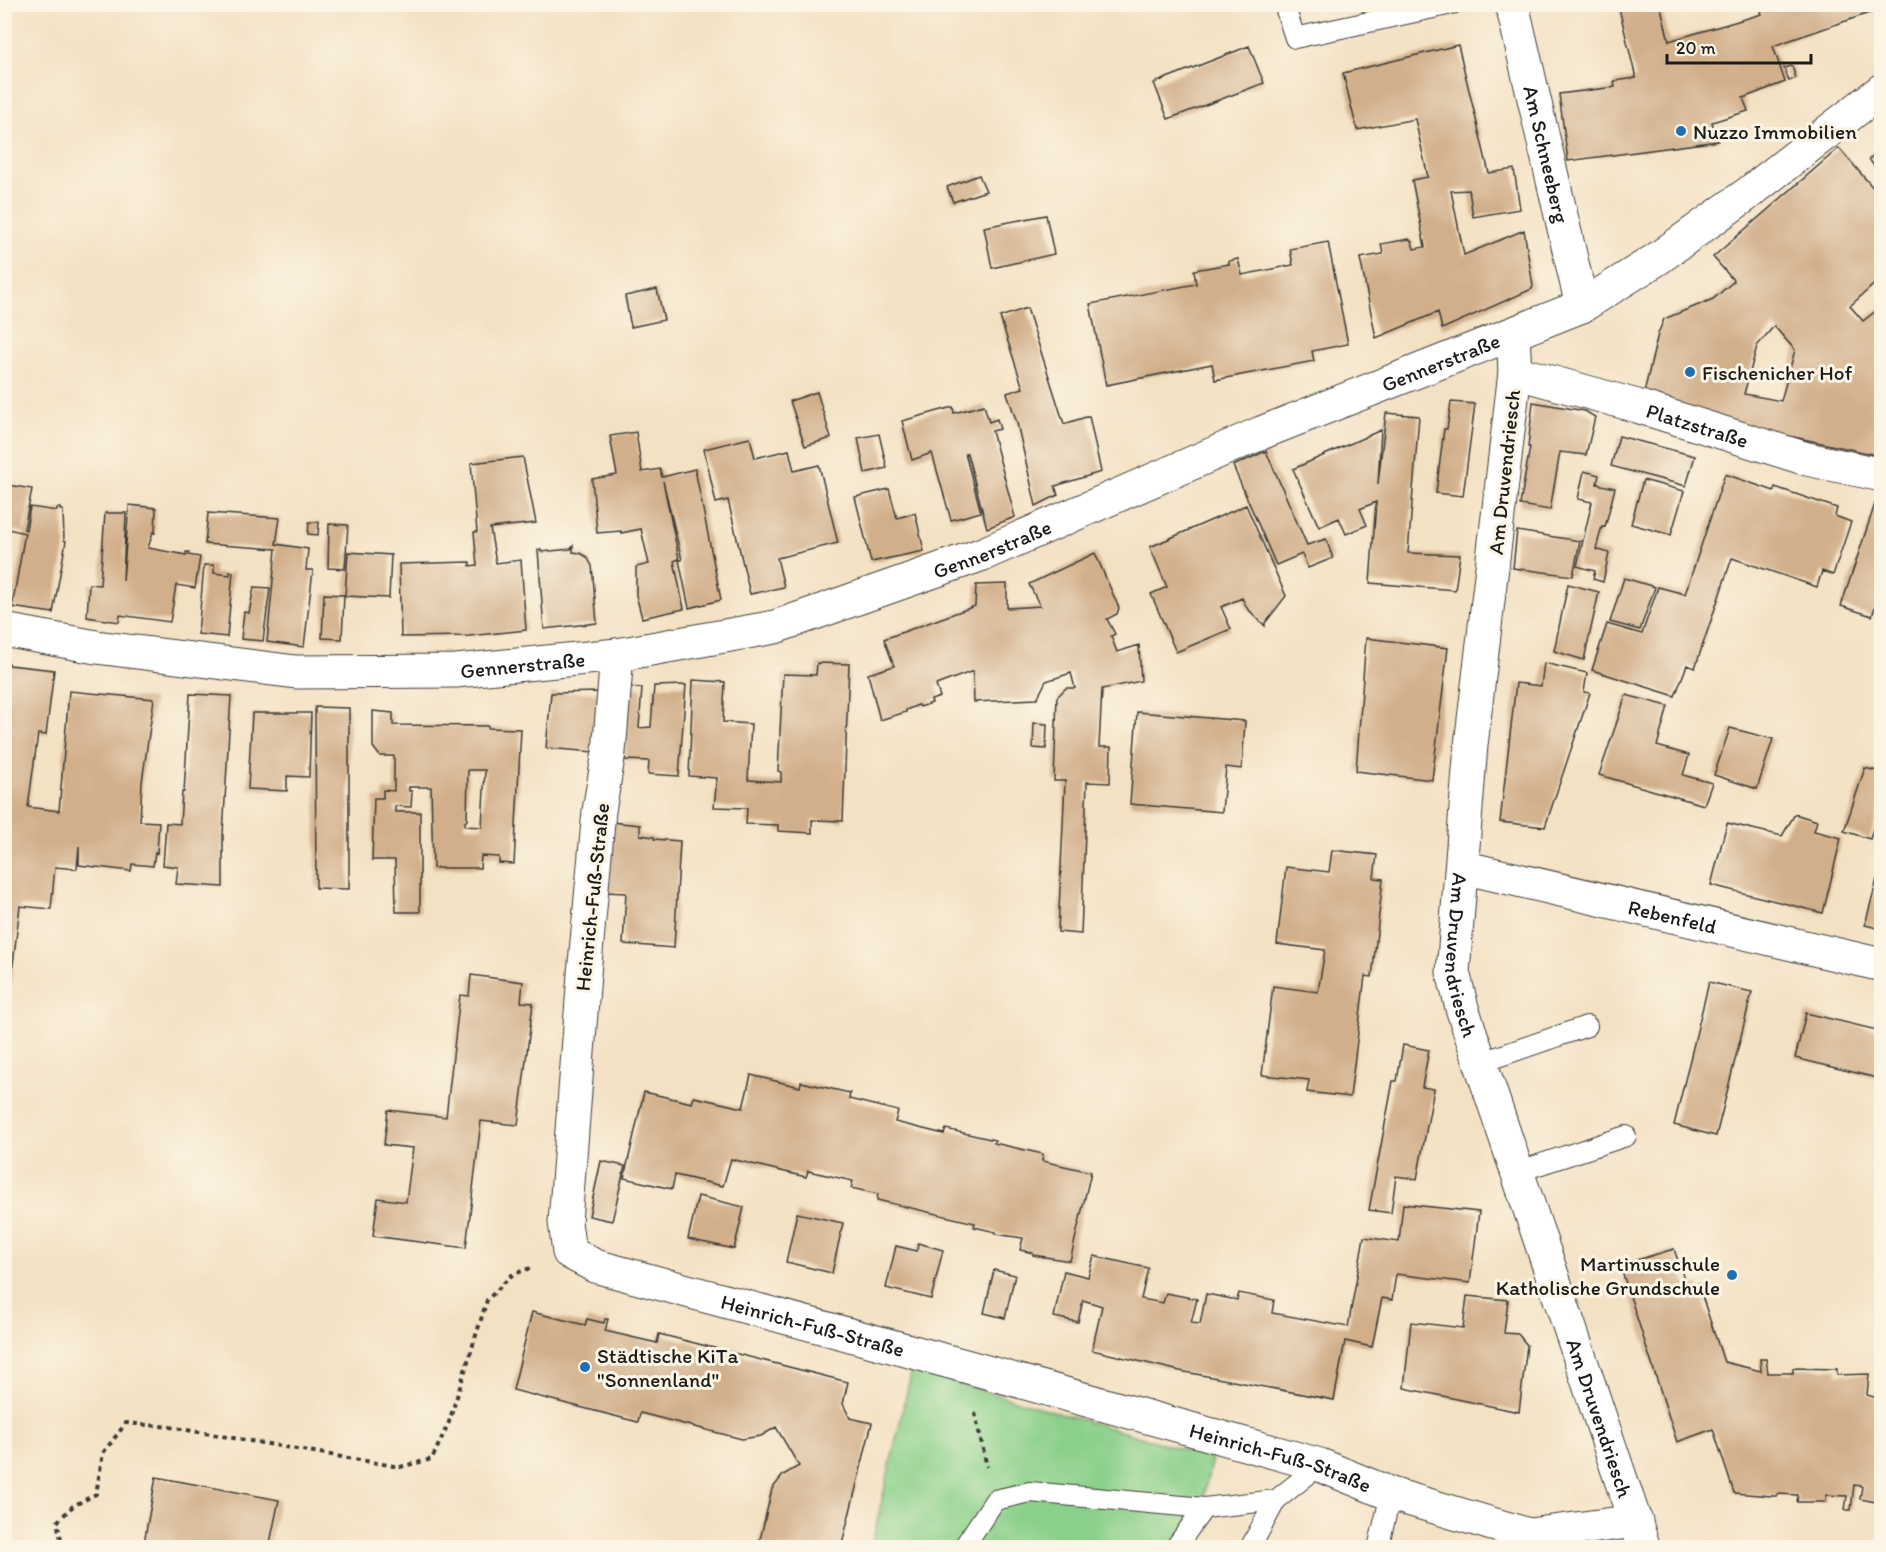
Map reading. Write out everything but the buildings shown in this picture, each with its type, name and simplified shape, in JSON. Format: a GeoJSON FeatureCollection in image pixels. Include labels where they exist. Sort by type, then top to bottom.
{"type":"FeatureCollection","features":[{"type":"Feature","properties":{"kind":"street","name":"Am Schneeberg"},"geometry":{"type":"LineString","coordinates":[[1512,4],[1582,306]]}},
{"type":"Feature","properties":{"kind":"street","name":"Gennerstraße"},"geometry":{"type":"LineString","coordinates":[[4,630],[96,647],[296,672],[456,671],[617,655],[775,627],[983,554],[1261,433],[1582,306],[1657,259],[1728,208],[1881,90]]}},
{"type":"Feature","properties":{"kind":"street","name":"Am Druvendriesch"},"geometry":{"type":"LineString","coordinates":[[1513,335],[1515,372],[1471,746],[1453,972],[1480,1063],[1640,1534]]}},
{"type":"Feature","properties":{"kind":"street","name":"Platzstraße"},"geometry":{"type":"LineString","coordinates":[[1515,372],[1637,406],[1808,459],[1881,475]]}},
{"type":"Feature","properties":{"kind":"street","name":"Heinrich-Fuß-Straße"},"geometry":{"type":"LineString","coordinates":[[617,655],[609,752],[599,811],[584,974],[565,1222],[569,1252],[595,1266],[1320,1465],[1390,1494],[1529,1535],[1640,1534]]}},
{"type":"Feature","properties":{"kind":"street","name":"Rebenfeld"},"geometry":{"type":"LineString","coordinates":[[1462,867],[1881,965]]}},
{"type":"Feature","properties":{"kind":"lane"},"geometry":{"type":"LineString","coordinates":[[1284,4],[1295,38],[1452,4]]}},
{"type":"Feature","properties":{"kind":"lane"},"geometry":{"type":"LineString","coordinates":[[1480,1063],[1587,1026]]}},
{"type":"Feature","properties":{"kind":"lane"},"geometry":{"type":"LineString","coordinates":[[1517,1172],[1626,1136]]}},
{"type":"Feature","properties":{"kind":"lane"},"geometry":{"type":"LineString","coordinates":[[1250,1548],[1276,1500],[1320,1465]]}},
{"type":"Feature","properties":{"kind":"lane"},"geometry":{"type":"LineString","coordinates":[[963,1548],[995,1500],[1030,1492],[1204,1508],[1276,1500]]}},
{"type":"Feature","properties":{"kind":"lane"},"geometry":{"type":"LineString","coordinates":[[1378,1548],[1390,1494]]}},
{"type":"Feature","properties":{"kind":"lane"},"geometry":{"type":"LineString","coordinates":[[1175,1548],[1204,1508]]}},
{"type":"Feature","properties":{"kind":"path"},"geometry":{"type":"LineString","coordinates":[[63,1548],[57,1522],[73,1506],[96,1494],[103,1453],[126,1423],[170,1427],[400,1467],[432,1459],[449,1422],[488,1300],[512,1275],[569,1252]]}},
{"type":"Feature","properties":{"kind":"path"},"geometry":{"type":"LineString","coordinates":[[965,1366],[995,1500]]}},
{"type":"Feature","properties":{"kind":"green space"},"geometry":{"type":"Polygon","coordinates":[[[912,1370],[1212,1458],[1192,1547],[871,1548],[912,1370]]]}},
{"type":"Feature","properties":{"kind":"place","name":"Nuzzo Immobilien"},"geometry":{"type":"Point","coordinates":[1681,131]}},
{"type":"Feature","properties":{"kind":"place","name":"Fischenicher Hof"},"geometry":{"type":"Point","coordinates":[1690,372]}},
{"type":"Feature","properties":{"kind":"place","name":"Martinusschule Katholische Grundschule"},"geometry":{"type":"Point","coordinates":[1732,1275]}},
{"type":"Feature","properties":{"kind":"place","name":"Städtische KiTa \"Sonnenland\""},"geometry":{"type":"Point","coordinates":[585,1367]}}]}
